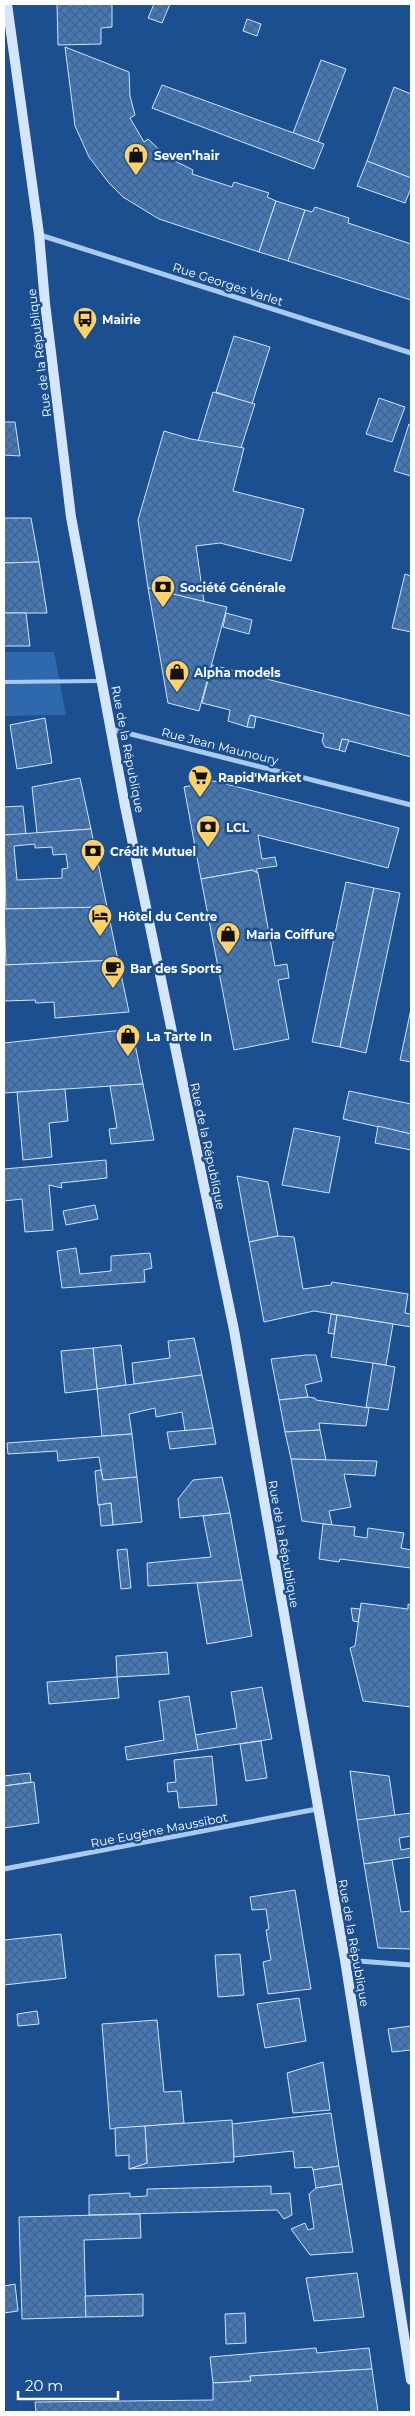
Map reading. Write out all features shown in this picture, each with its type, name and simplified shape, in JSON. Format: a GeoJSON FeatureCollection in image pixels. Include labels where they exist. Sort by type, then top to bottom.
{"type":"FeatureCollection","features":[{"type":"Feature","properties":{"kind":"main road","name":"Rue de la République"},"geometry":{"type":"LineString","coordinates":[[6,8],[39,234],[45,303],[71,517],[169,1022],[234,1330],[345,1960],[411,2380]]}},
{"type":"Feature","properties":{"kind":"street","name":"Rue Georges Varlet"},"geometry":{"type":"LineString","coordinates":[[39,234],[411,352]]}},
{"type":"Feature","properties":{"kind":"street","name":"Rue Jean Maunoury"},"geometry":{"type":"LineString","coordinates":[[111,728],[411,804]]}},
{"type":"Feature","properties":{"kind":"street","name":"Rue Eugène Maussibot"},"geometry":{"type":"LineString","coordinates":[[4,1869],[317,1809]]}},
{"type":"Feature","properties":{"kind":"street"},"geometry":{"type":"LineString","coordinates":[[345,1960],[411,1965]]}},
{"type":"Feature","properties":{"kind":"lane"},"geometry":{"type":"LineString","coordinates":[[4,682],[102,681]]}},
{"type":"Feature","properties":{"kind":"shaded area"},"geometry":{"type":"Polygon","coordinates":[[[4,652],[54,652],[66,715],[4,716],[4,652]]]}},
{"type":"Feature","properties":{"kind":"building"},"geometry":{"type":"Polygon","coordinates":[[[57,4],[112,4],[112,27],[101,28],[101,44],[58,45],[57,4]]]}},
{"type":"Feature","properties":{"kind":"building"},"geometry":{"type":"Polygon","coordinates":[[[154,4],[170,4],[162,23],[148,18],[154,4]]]}},
{"type":"Feature","properties":{"kind":"building"},"geometry":{"type":"Polygon","coordinates":[[[247,19],[261,24],[257,36],[243,31],[247,19]]]}},
{"type":"Feature","properties":{"kind":"building"},"geometry":{"type":"Polygon","coordinates":[[[65,47],[129,72],[130,96],[135,115],[130,118],[144,142],[148,139],[167,157],[193,170],[192,174],[232,187],[234,182],[269,193],[267,197],[276,201],[259,252],[159,219],[123,197],[109,183],[89,157],[75,126],[65,47]]]}},
{"type":"Feature","properties":{"kind":"building"},"geometry":{"type":"Polygon","coordinates":[[[321,60],[346,69],[318,142],[293,133],[321,60]]]}},
{"type":"Feature","properties":{"kind":"building"},"geometry":{"type":"Polygon","coordinates":[[[162,85],[324,144],[314,169],[152,108],[162,85]]]}},
{"type":"Feature","properties":{"kind":"building"},"geometry":{"type":"Polygon","coordinates":[[[394,87],[411,94],[411,178],[367,161],[394,87]]]}},
{"type":"Feature","properties":{"kind":"building"},"geometry":{"type":"Polygon","coordinates":[[[367,161],[411,178],[411,188],[405,203],[357,186],[367,161]]]}},
{"type":"Feature","properties":{"kind":"building"},"geometry":{"type":"Polygon","coordinates":[[[276,201],[305,210],[288,261],[259,252],[276,201]]]}},
{"type":"Feature","properties":{"kind":"building"},"geometry":{"type":"Polygon","coordinates":[[[315,207],[349,218],[348,223],[411,244],[411,300],[288,261],[305,210],[312,212],[315,207]]]}},
{"type":"Feature","properties":{"kind":"building"},"geometry":{"type":"Polygon","coordinates":[[[234,336],[270,347],[252,404],[216,392],[234,336]]]}},
{"type":"Feature","properties":{"kind":"building"},"geometry":{"type":"Polygon","coordinates":[[[213,392],[255,404],[241,448],[198,441],[213,392]]]}},
{"type":"Feature","properties":{"kind":"building"},"geometry":{"type":"Polygon","coordinates":[[[379,398],[405,407],[392,442],[366,434],[379,398]]]}},
{"type":"Feature","properties":{"kind":"building"},"geometry":{"type":"Polygon","coordinates":[[[4,422],[15,422],[20,456],[4,455],[4,422]]]}},
{"type":"Feature","properties":{"kind":"building"},"geometry":{"type":"Polygon","coordinates":[[[409,424],[411,425],[411,476],[394,471],[409,424]]]}},
{"type":"Feature","properties":{"kind":"building"},"geometry":{"type":"Polygon","coordinates":[[[164,431],[191,439],[244,448],[233,491],[304,509],[291,561],[220,543],[196,546],[204,602],[148,588],[138,520],[164,431]]]}},
{"type":"Feature","properties":{"kind":"building"},"geometry":{"type":"Polygon","coordinates":[[[4,518],[31,518],[39,562],[4,563],[4,518]]]}},
{"type":"Feature","properties":{"kind":"building"},"geometry":{"type":"Polygon","coordinates":[[[39,562],[47,613],[4,613],[4,563],[39,562]]]}},
{"type":"Feature","properties":{"kind":"building"},"geometry":{"type":"Polygon","coordinates":[[[405,574],[411,576],[411,632],[392,628],[405,574]]]}},
{"type":"Feature","properties":{"kind":"building"},"geometry":{"type":"Polygon","coordinates":[[[148,588],[227,607],[199,711],[168,703],[148,588]]]}},
{"type":"Feature","properties":{"kind":"building"},"geometry":{"type":"Polygon","coordinates":[[[4,613],[26,613],[30,646],[4,646],[4,613]]]}},
{"type":"Feature","properties":{"kind":"building"},"geometry":{"type":"Polygon","coordinates":[[[226,613],[252,620],[249,634],[223,627],[226,613]]]}},
{"type":"Feature","properties":{"kind":"building"},"geometry":{"type":"Polygon","coordinates":[[[212,665],[411,716],[411,757],[342,739],[339,750],[325,747],[322,741],[324,734],[250,715],[247,727],[228,721],[230,710],[202,703],[212,665]]]}},
{"type":"Feature","properties":{"kind":"building"},"geometry":{"type":"Polygon","coordinates":[[[250,715],[256,717],[254,728],[247,727],[250,715]]]}},
{"type":"Feature","properties":{"kind":"building"},"geometry":{"type":"Polygon","coordinates":[[[45,718],[52,763],[17,769],[10,725],[45,718]]]}},
{"type":"Feature","properties":{"kind":"building"},"geometry":{"type":"Polygon","coordinates":[[[342,739],[349,740],[345,752],[339,750],[342,739]]]}},
{"type":"Feature","properties":{"kind":"building"},"geometry":{"type":"Polygon","coordinates":[[[80,778],[91,829],[37,833],[32,787],[80,778]]]}},
{"type":"Feature","properties":{"kind":"building"},"geometry":{"type":"Polygon","coordinates":[[[214,781],[399,828],[388,868],[258,835],[262,859],[275,857],[277,866],[256,869],[258,873],[252,870],[201,879],[184,787],[214,781]]]}},
{"type":"Feature","properties":{"kind":"building"},"geometry":{"type":"Polygon","coordinates":[[[23,806],[26,834],[4,835],[4,807],[23,806]]]}},
{"type":"Feature","properties":{"kind":"building"},"geometry":{"type":"Polygon","coordinates":[[[91,829],[107,907],[6,909],[4,835],[91,829]],[[35,844],[14,846],[17,880],[62,878],[62,869],[68,868],[66,854],[53,855],[52,847],[35,848],[35,844]]]}},
{"type":"Feature","properties":{"kind":"building"},"geometry":{"type":"Polygon","coordinates":[[[252,870],[258,873],[275,966],[287,964],[289,978],[278,980],[289,1039],[234,1050],[201,879],[252,870]]]}},
{"type":"Feature","properties":{"kind":"building"},"geometry":{"type":"Polygon","coordinates":[[[346,882],[374,888],[340,1047],[312,1042],[346,882]]]}},
{"type":"Feature","properties":{"kind":"building"},"geometry":{"type":"Polygon","coordinates":[[[374,888],[400,893],[366,1053],[340,1047],[374,888]]]}},
{"type":"Feature","properties":{"kind":"building"},"geometry":{"type":"Polygon","coordinates":[[[107,907],[118,960],[6,965],[4,909],[107,907]]]}},
{"type":"Feature","properties":{"kind":"building"},"geometry":{"type":"Polygon","coordinates":[[[118,960],[129,1012],[55,1018],[54,1002],[36,1003],[35,1000],[4,1001],[4,965],[118,960]]]}},
{"type":"Feature","properties":{"kind":"building"},"geometry":{"type":"Polygon","coordinates":[[[411,1009],[411,1062],[400,1060],[411,1009]]]}},
{"type":"Feature","properties":{"kind":"building"},"geometry":{"type":"Polygon","coordinates":[[[132,1029],[143,1084],[4,1093],[4,1043],[132,1029]]]}},
{"type":"Feature","properties":{"kind":"building"},"geometry":{"type":"Polygon","coordinates":[[[143,1084],[154,1140],[111,1144],[109,1129],[117,1128],[110,1086],[143,1084]]]}},
{"type":"Feature","properties":{"kind":"building"},"geometry":{"type":"Polygon","coordinates":[[[65,1089],[68,1121],[49,1123],[52,1157],[23,1160],[17,1092],[65,1089]]]}},
{"type":"Feature","properties":{"kind":"building"},"geometry":{"type":"Polygon","coordinates":[[[349,1091],[411,1104],[411,1134],[343,1119],[349,1091]]]}},
{"type":"Feature","properties":{"kind":"building"},"geometry":{"type":"Polygon","coordinates":[[[378,1126],[411,1134],[411,1150],[375,1143],[378,1126]]]}},
{"type":"Feature","properties":{"kind":"building"},"geometry":{"type":"Polygon","coordinates":[[[294,1128],[340,1137],[329,1193],[282,1185],[294,1128]]]}},
{"type":"Feature","properties":{"kind":"building"},"geometry":{"type":"Polygon","coordinates":[[[106,1160],[107,1178],[61,1183],[62,1188],[49,1185],[53,1230],[25,1232],[22,1199],[4,1201],[4,1169],[106,1160]]]}},
{"type":"Feature","properties":{"kind":"building"},"geometry":{"type":"Polygon","coordinates":[[[237,1176],[268,1182],[278,1236],[249,1242],[237,1176]]]}},
{"type":"Feature","properties":{"kind":"building"},"geometry":{"type":"Polygon","coordinates":[[[95,1205],[98,1219],[66,1225],[63,1211],[95,1205]]]}},
{"type":"Feature","properties":{"kind":"building"},"geometry":{"type":"Polygon","coordinates":[[[278,1236],[294,1237],[303,1289],[331,1285],[332,1282],[408,1294],[405,1313],[411,1314],[411,1327],[314,1311],[264,1322],[249,1242],[278,1236]]]}},
{"type":"Feature","properties":{"kind":"building"},"geometry":{"type":"Polygon","coordinates":[[[76,1248],[80,1274],[111,1271],[111,1256],[150,1253],[152,1268],[144,1270],[145,1282],[62,1288],[57,1251],[76,1248]]]}},
{"type":"Feature","properties":{"kind":"building"},"geometry":{"type":"Polygon","coordinates":[[[331,1314],[337,1315],[334,1334],[328,1333],[331,1314]]]}},
{"type":"Feature","properties":{"kind":"building"},"geometry":{"type":"Polygon","coordinates":[[[337,1315],[393,1324],[386,1365],[331,1357],[337,1315]]]}},
{"type":"Feature","properties":{"kind":"building"},"geometry":{"type":"Polygon","coordinates":[[[194,1338],[202,1375],[134,1384],[132,1363],[170,1358],[168,1341],[194,1338]]]}},
{"type":"Feature","properties":{"kind":"building"},"geometry":{"type":"Polygon","coordinates":[[[121,1345],[126,1385],[97,1389],[93,1348],[121,1345]]]}},
{"type":"Feature","properties":{"kind":"building"},"geometry":{"type":"Polygon","coordinates":[[[93,1348],[97,1389],[65,1393],[61,1351],[93,1348]]]}},
{"type":"Feature","properties":{"kind":"building"},"geometry":{"type":"Polygon","coordinates":[[[316,1355],[322,1381],[305,1385],[308,1397],[279,1400],[271,1359],[316,1355]]]}},
{"type":"Feature","properties":{"kind":"building"},"geometry":{"type":"Polygon","coordinates":[[[373,1363],[395,1367],[388,1410],[366,1407],[373,1363]]]}},
{"type":"Feature","properties":{"kind":"building"},"geometry":{"type":"Polygon","coordinates":[[[202,1375],[213,1428],[185,1431],[182,1412],[156,1417],[155,1408],[129,1414],[132,1434],[102,1436],[97,1389],[202,1375]]]}},
{"type":"Feature","properties":{"kind":"building"},"geometry":{"type":"Polygon","coordinates":[[[315,1398],[316,1400],[369,1408],[366,1426],[319,1423],[320,1430],[285,1432],[279,1400],[315,1398]]]}},
{"type":"Feature","properties":{"kind":"building"},"geometry":{"type":"Polygon","coordinates":[[[213,1428],[216,1444],[170,1449],[167,1432],[213,1428]]]}},
{"type":"Feature","properties":{"kind":"building"},"geometry":{"type":"Polygon","coordinates":[[[320,1430],[326,1460],[291,1459],[285,1432],[320,1430]]]}},
{"type":"Feature","properties":{"kind":"building"},"geometry":{"type":"Polygon","coordinates":[[[132,1434],[137,1477],[103,1480],[99,1457],[58,1461],[57,1451],[8,1454],[7,1443],[132,1434]]]}},
{"type":"Feature","properties":{"kind":"building"},"geometry":{"type":"Polygon","coordinates":[[[291,1459],[377,1461],[375,1476],[344,1474],[351,1507],[329,1511],[332,1525],[302,1521],[291,1459]]]}},
{"type":"Feature","properties":{"kind":"building"},"geometry":{"type":"Polygon","coordinates":[[[101,1470],[103,1480],[137,1477],[142,1522],[113,1525],[111,1503],[98,1505],[95,1471],[101,1470]]]}},
{"type":"Feature","properties":{"kind":"building"},"geometry":{"type":"Polygon","coordinates":[[[222,1477],[230,1513],[180,1518],[178,1499],[193,1480],[222,1477]]]}},
{"type":"Feature","properties":{"kind":"building"},"geometry":{"type":"Polygon","coordinates":[[[111,1503],[113,1525],[101,1526],[99,1505],[111,1503]]]}},
{"type":"Feature","properties":{"kind":"building"},"geometry":{"type":"Polygon","coordinates":[[[230,1513],[242,1580],[148,1586],[147,1563],[211,1557],[203,1516],[230,1513]]]}},
{"type":"Feature","properties":{"kind":"building"},"geometry":{"type":"Polygon","coordinates":[[[323,1524],[355,1527],[354,1536],[367,1538],[368,1528],[404,1533],[401,1548],[411,1550],[411,1568],[340,1559],[339,1562],[319,1559],[323,1524]]]}},
{"type":"Feature","properties":{"kind":"building"},"geometry":{"type":"Polygon","coordinates":[[[127,1549],[131,1588],[121,1589],[117,1550],[127,1549]]]}},
{"type":"Feature","properties":{"kind":"building"},"geometry":{"type":"Polygon","coordinates":[[[242,1580],[252,1636],[207,1644],[197,1583],[242,1580]]]}},
{"type":"Feature","properties":{"kind":"building"},"geometry":{"type":"Polygon","coordinates":[[[361,1603],[408,1609],[408,1604],[411,1605],[411,1707],[363,1701],[350,1648],[355,1646],[361,1603]]]}},
{"type":"Feature","properties":{"kind":"building"},"geometry":{"type":"Polygon","coordinates":[[[351,1608],[360,1609],[358,1622],[353,1621],[351,1608]]]}},
{"type":"Feature","properties":{"kind":"building"},"geometry":{"type":"Polygon","coordinates":[[[167,1652],[169,1674],[117,1677],[116,1656],[167,1652]]]}},
{"type":"Feature","properties":{"kind":"building"},"geometry":{"type":"Polygon","coordinates":[[[117,1677],[119,1698],[49,1704],[47,1682],[117,1677]]]}},
{"type":"Feature","properties":{"kind":"building"},"geometry":{"type":"Polygon","coordinates":[[[262,1687],[272,1739],[198,1750],[195,1735],[237,1728],[231,1692],[262,1687]]]}},
{"type":"Feature","properties":{"kind":"building"},"geometry":{"type":"Polygon","coordinates":[[[189,1696],[198,1750],[127,1760],[125,1747],[164,1740],[159,1701],[189,1696]]]}},
{"type":"Feature","properties":{"kind":"building"},"geometry":{"type":"Polygon","coordinates":[[[261,1741],[267,1778],[246,1781],[240,1744],[261,1741]]]}},
{"type":"Feature","properties":{"kind":"building"},"geometry":{"type":"Polygon","coordinates":[[[212,1756],[217,1805],[179,1808],[177,1791],[168,1792],[167,1783],[176,1782],[174,1760],[212,1756]]]}},
{"type":"Feature","properties":{"kind":"building"},"geometry":{"type":"Polygon","coordinates":[[[350,1771],[389,1776],[395,1816],[357,1820],[350,1771]]]}},
{"type":"Feature","properties":{"kind":"building"},"geometry":{"type":"Polygon","coordinates":[[[30,1773],[31,1782],[4,1786],[4,1776],[30,1773]]]}},
{"type":"Feature","properties":{"kind":"building"},"geometry":{"type":"Polygon","coordinates":[[[34,1782],[39,1823],[4,1828],[4,1786],[34,1782]]]}},
{"type":"Feature","properties":{"kind":"building"},"geometry":{"type":"Polygon","coordinates":[[[411,1813],[411,1836],[399,1838],[401,1850],[411,1848],[411,1857],[364,1864],[357,1820],[411,1813]]]}},
{"type":"Feature","properties":{"kind":"building"},"geometry":{"type":"Polygon","coordinates":[[[392,1860],[401,1912],[411,1911],[411,1949],[378,1948],[364,1864],[392,1860]]]}},
{"type":"Feature","properties":{"kind":"building"},"geometry":{"type":"Polygon","coordinates":[[[295,1890],[311,1989],[268,1994],[263,1962],[271,1960],[266,1930],[269,1929],[266,1909],[252,1910],[250,1897],[295,1890]]]}},
{"type":"Feature","properties":{"kind":"building"},"geometry":{"type":"Polygon","coordinates":[[[61,1934],[66,1978],[4,1985],[4,1940],[61,1934]]]}},
{"type":"Feature","properties":{"kind":"building"},"geometry":{"type":"Polygon","coordinates":[[[240,1954],[244,1995],[218,1997],[215,1955],[240,1954]]]}},
{"type":"Feature","properties":{"kind":"building"},"geometry":{"type":"Polygon","coordinates":[[[299,1998],[306,2041],[265,2048],[257,2004],[299,1998]]]}},
{"type":"Feature","properties":{"kind":"building"},"geometry":{"type":"Polygon","coordinates":[[[37,2011],[39,2024],[18,2026],[17,2014],[37,2011]]]}},
{"type":"Feature","properties":{"kind":"building"},"geometry":{"type":"Polygon","coordinates":[[[157,2020],[164,2092],[181,2091],[184,2123],[110,2129],[102,2024],[157,2020]]]}},
{"type":"Feature","properties":{"kind":"building"},"geometry":{"type":"Polygon","coordinates":[[[411,2026],[411,2050],[392,2052],[388,2029],[411,2026]]]}},
{"type":"Feature","properties":{"kind":"building"},"geometry":{"type":"Polygon","coordinates":[[[323,2062],[330,2110],[293,2113],[287,2073],[323,2062]]]}},
{"type":"Feature","properties":{"kind":"building"},"geometry":{"type":"Polygon","coordinates":[[[331,2113],[339,2166],[313,2170],[312,2167],[295,2168],[293,2151],[234,2157],[232,2124],[331,2113]]]}},
{"type":"Feature","properties":{"kind":"building"},"geometry":{"type":"Polygon","coordinates":[[[232,2120],[234,2162],[129,2169],[147,2163],[145,2126],[232,2120]]]}},
{"type":"Feature","properties":{"kind":"building"},"geometry":{"type":"Polygon","coordinates":[[[145,2126],[147,2163],[129,2169],[129,2155],[116,2156],[115,2128],[145,2126]]]}},
{"type":"Feature","properties":{"kind":"building"},"geometry":{"type":"Polygon","coordinates":[[[339,2166],[342,2184],[316,2188],[313,2170],[339,2166]]]}},
{"type":"Feature","properties":{"kind":"building"},"geometry":{"type":"Polygon","coordinates":[[[342,2184],[353,2252],[310,2255],[291,2229],[305,2223],[308,2230],[314,2228],[309,2194],[316,2188],[342,2184]]]}},
{"type":"Feature","properties":{"kind":"building"},"geometry":{"type":"Polygon","coordinates":[[[271,2186],[271,2194],[290,2193],[292,2215],[284,2219],[277,2210],[89,2215],[89,2195],[130,2193],[130,2197],[147,2196],[147,2189],[271,2186]]]}},
{"type":"Feature","properties":{"kind":"building"},"geometry":{"type":"Polygon","coordinates":[[[140,2214],[141,2238],[84,2240],[86,2317],[22,2319],[19,2217],[140,2214]]]}},
{"type":"Feature","properties":{"kind":"building"},"geometry":{"type":"Polygon","coordinates":[[[357,2273],[364,2317],[314,2321],[306,2278],[357,2273]]]}},
{"type":"Feature","properties":{"kind":"building"},"geometry":{"type":"Polygon","coordinates":[[[15,2284],[18,2311],[4,2313],[4,2286],[15,2284]]]}},
{"type":"Feature","properties":{"kind":"building"},"geometry":{"type":"Polygon","coordinates":[[[143,2294],[143,2316],[86,2317],[85,2296],[143,2294]]]}},
{"type":"Feature","properties":{"kind":"building"},"geometry":{"type":"Polygon","coordinates":[[[245,2313],[246,2343],[226,2344],[225,2314],[245,2313]]]}},
{"type":"Feature","properties":{"kind":"building"},"geometry":{"type":"Polygon","coordinates":[[[316,2348],[317,2353],[369,2348],[372,2369],[250,2376],[251,2381],[213,2383],[210,2357],[316,2348]]]}},
{"type":"Feature","properties":{"kind":"building"},"geometry":{"type":"Polygon","coordinates":[[[372,2369],[378,2412],[36,2412],[35,2402],[213,2400],[213,2383],[251,2381],[250,2376],[372,2369]]]}},
{"type":"Feature","properties":{"kind":"place","name":"Seven’hair"},"geometry":{"type":"Point","coordinates":[136,176]}},
{"type":"Feature","properties":{"kind":"place","name":"Mairie"},"geometry":{"type":"Point","coordinates":[85,340]}},
{"type":"Feature","properties":{"kind":"place","name":"Société Générale"},"geometry":{"type":"Point","coordinates":[163,608]}},
{"type":"Feature","properties":{"kind":"place","name":"Alpha models"},"geometry":{"type":"Point","coordinates":[177,693]}},
{"type":"Feature","properties":{"kind":"place","name":"Rapid'Market"},"geometry":{"type":"Point","coordinates":[200,798]}},
{"type":"Feature","properties":{"kind":"place","name":"LCL"},"geometry":{"type":"Point","coordinates":[208,848]}},
{"type":"Feature","properties":{"kind":"place","name":"Crédit Mutuel"},"geometry":{"type":"Point","coordinates":[93,872]}},
{"type":"Feature","properties":{"kind":"place","name":"Hôtel du Centre"},"geometry":{"type":"Point","coordinates":[100,937]}},
{"type":"Feature","properties":{"kind":"place","name":"Maria Coiffure"},"geometry":{"type":"Point","coordinates":[228,955]}},
{"type":"Feature","properties":{"kind":"place","name":"Bar des Sports"},"geometry":{"type":"Point","coordinates":[113,989]}},
{"type":"Feature","properties":{"kind":"place","name":"La Tarte In"},"geometry":{"type":"Point","coordinates":[128,1057]}}]}
